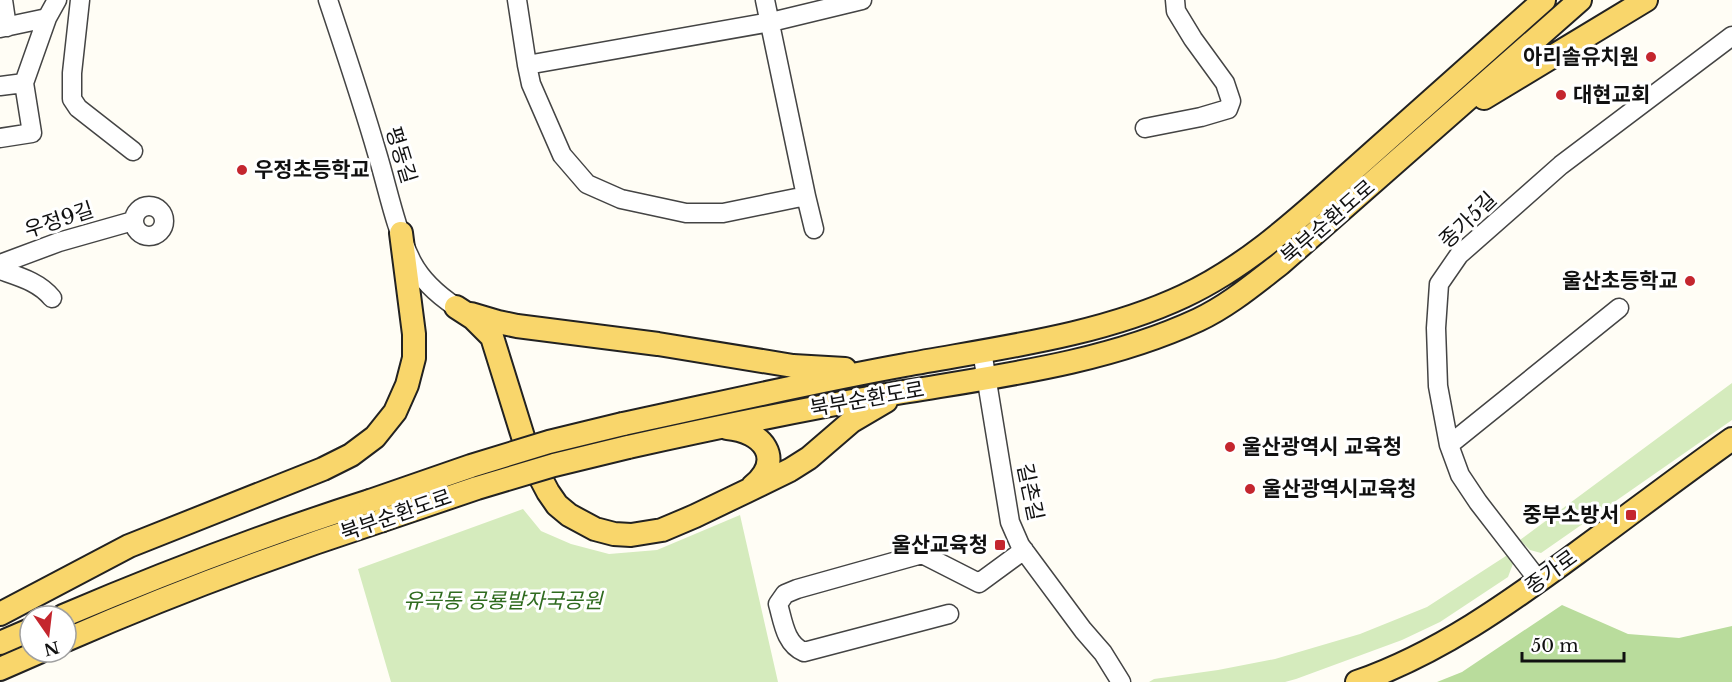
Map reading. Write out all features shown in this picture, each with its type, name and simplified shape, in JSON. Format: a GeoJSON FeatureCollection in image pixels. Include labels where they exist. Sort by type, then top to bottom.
{"type":"FeatureCollection","features":[{"type":"Feature","properties":{"kind":"main road"},"geometry":{"type":"LineString","coordinates":[[1513,27],[1531,0]]}},
{"type":"Feature","properties":{"kind":"main road","name":"북부순환도로"},"geometry":{"type":"LineString","coordinates":[[78,635],[271,558],[493,459],[549,442],[623,424],[1087,329],[1144,312],[1185,295],[1264,246],[1544,0]]}},
{"type":"Feature","properties":{"kind":"main road","name":"북부순환도로"},"geometry":{"type":"LineString","coordinates":[[78,610],[264,536],[477,488],[554,465],[628,447],[800,410],[987,378],[1093,356],[1152,339],[1200,319],[1241,294],[1280,264],[1580,0]]}},
{"type":"Feature","properties":{"kind":"main road"},"geometry":{"type":"LineString","coordinates":[[1430,132],[1646,0]]}},
{"type":"Feature","properties":{"kind":"main road"},"geometry":{"type":"LineString","coordinates":[[0,614],[129,546],[323,469],[351,455],[375,437],[395,412],[407,385],[414,358],[414,334],[401,233]]}},
{"type":"Feature","properties":{"kind":"main road"},"geometry":{"type":"LineString","coordinates":[[456,307],[478,317],[517,326],[658,344],[793,366],[883,369]]}},
{"type":"Feature","properties":{"kind":"main road"},"geometry":{"type":"LineString","coordinates":[[456,307],[473,318],[492,337],[529,456],[557,505],[568,515],[595,529],[614,534],[647,533],[678,524],[747,491],[809,458],[866,411],[910,391]]}},
{"type":"Feature","properties":{"kind":"main road"},"geometry":{"type":"LineString","coordinates":[[716,428],[745,431],[763,442],[766,448],[768,465],[765,474],[747,491]]}},
{"type":"Feature","properties":{"kind":"main road","name":"종가로"},"geometry":{"type":"LineString","coordinates":[[1357,682],[1421,655],[1473,626],[1539,581],[1732,439]]}},
{"type":"Feature","properties":{"kind":"main road"},"geometry":{"type":"LineString","coordinates":[[0,643],[18,635]]}},
{"type":"Feature","properties":{"kind":"main road"},"geometry":{"type":"LineString","coordinates":[[0,669],[18,661]]}},
{"type":"Feature","properties":{"kind":"street"},"geometry":{"type":"LineString","coordinates":[[3,0],[3,28],[47,18]]}},
{"type":"Feature","properties":{"kind":"street"},"geometry":{"type":"LineString","coordinates":[[0,138],[32,133],[24,83],[47,18],[57,0]]}},
{"type":"Feature","properties":{"kind":"street"},"geometry":{"type":"LineString","coordinates":[[80,0],[72,73],[72,99],[78,108],[133,151]]}},
{"type":"Feature","properties":{"kind":"street","name":"평동길"},"geometry":{"type":"LineString","coordinates":[[328,0],[412,262],[425,282],[456,307]]}},
{"type":"Feature","properties":{"kind":"street"},"geometry":{"type":"LineString","coordinates":[[517,0],[526,65],[531,84],[562,155],[587,184],[621,199],[686,213],[723,213],[806,196]]}},
{"type":"Feature","properties":{"kind":"street"},"geometry":{"type":"LineString","coordinates":[[765,0],[814,229]]}},
{"type":"Feature","properties":{"kind":"street"},"geometry":{"type":"LineString","coordinates":[[526,65],[771,22],[862,0]]}},
{"type":"Feature","properties":{"kind":"street"},"geometry":{"type":"LineString","coordinates":[[1145,128],[1228,109],[1232,101],[1225,83],[1176,11],[1175,0]]}},
{"type":"Feature","properties":{"kind":"street","name":"종가5길"},"geometry":{"type":"LineString","coordinates":[[1539,581],[1460,475],[1449,445],[1438,386],[1436,328],[1438,284],[1459,255],[1561,165],[1732,36]]}},
{"type":"Feature","properties":{"kind":"street"},"geometry":{"type":"LineString","coordinates":[[0,86],[24,83]]}},
{"type":"Feature","properties":{"kind":"street","name":"우정9길"},"geometry":{"type":"LineString","coordinates":[[0,264],[59,242],[133,221]]}},
{"type":"Feature","properties":{"kind":"street"},"geometry":{"type":"LineString","coordinates":[[0,270],[37,284],[52,298]]}},
{"type":"Feature","properties":{"kind":"street"},"geometry":{"type":"LineString","coordinates":[[1449,445],[1618,308]]}},
{"type":"Feature","properties":{"kind":"street","name":"길촌길"},"geometry":{"type":"LineString","coordinates":[[982,351],[1010,522],[1020,545],[1083,630],[1103,653],[1121,682]]}},
{"type":"Feature","properties":{"kind":"street"},"geometry":{"type":"LineString","coordinates":[[949,614],[804,652],[789,641],[778,604],[784,594],[797,589],[922,554],[956,578],[979,583],[1024,550]]}},
{"type":"Feature","properties":{"kind":"green space"},"geometry":{"type":"Polygon","coordinates":[[[1732,383],[1732,420],[1541,553],[1530,550],[1520,540],[1732,383]]]}},
{"type":"Feature","properties":{"kind":"green space","name":"유곡동 공룡발자국공원"},"geometry":{"type":"Polygon","coordinates":[[[523,509],[541,531],[571,544],[609,554],[657,550],[740,515],[778,682],[391,682],[358,569],[523,509]]]}},
{"type":"Feature","properties":{"kind":"green space"},"geometry":{"type":"Polygon","coordinates":[[[1509,554],[1514,561],[1508,577],[1440,622],[1402,640],[1296,679],[1285,682],[1149,682],[1154,679],[1275,659],[1360,634],[1427,607],[1509,554]]]}},
{"type":"Feature","properties":{"kind":"green space"},"geometry":{"type":"Polygon","coordinates":[[[1562,605],[1628,634],[1679,638],[1732,626],[1732,682],[1437,682],[1462,672],[1562,605]]]}},
{"type":"Feature","properties":{"kind":"place","name":"아리솔유치원"},"geometry":{"type":"Point","coordinates":[1651,57]}},
{"type":"Feature","properties":{"kind":"place","name":"대현교회"},"geometry":{"type":"Point","coordinates":[1561,95]}},
{"type":"Feature","properties":{"kind":"place","name":"우정초등학교"},"geometry":{"type":"Point","coordinates":[242,170]}},
{"type":"Feature","properties":{"kind":"place","name":"울산초등학교"},"geometry":{"type":"Point","coordinates":[1690,281]}},
{"type":"Feature","properties":{"kind":"place","name":"울산광역시 교육청"},"geometry":{"type":"Point","coordinates":[1230,447]}},
{"type":"Feature","properties":{"kind":"place","name":"울산광역시교육청"},"geometry":{"type":"Point","coordinates":[1250,489]}},
{"type":"Feature","properties":{"kind":"place","name":"중부소방서"},"geometry":{"type":"Point","coordinates":[1631,515]}},
{"type":"Feature","properties":{"kind":"place","name":"울산교육청"},"geometry":{"type":"Point","coordinates":[1000,545]}}]}
